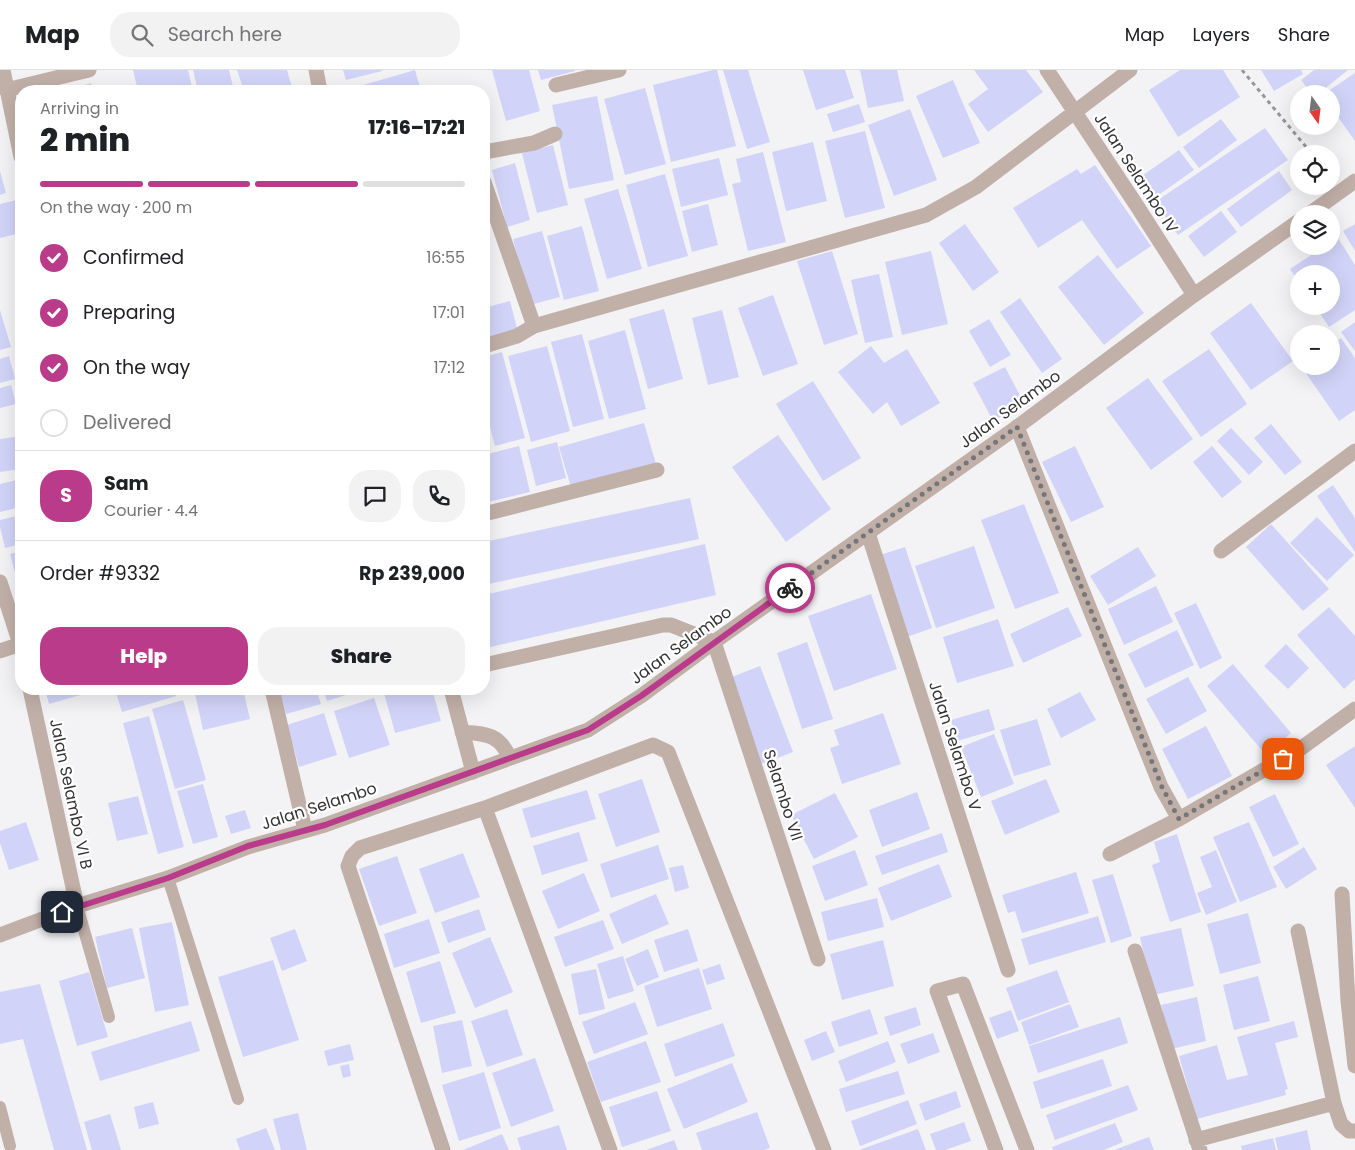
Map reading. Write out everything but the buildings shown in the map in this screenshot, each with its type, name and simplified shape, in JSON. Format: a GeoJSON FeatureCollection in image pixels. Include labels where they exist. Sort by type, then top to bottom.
{"type":"FeatureCollection","features":[{"type":"Feature","properties":{"kind":"street"},"geometry":{"type":"LineString","coordinates":[[3,70],[15,130]]}},
{"type":"Feature","properties":{"kind":"street"},"geometry":{"type":"LineString","coordinates":[[27,85],[89,70]]}},
{"type":"Feature","properties":{"kind":"street"},"geometry":{"type":"LineString","coordinates":[[316,70],[319,85]]}},
{"type":"Feature","properties":{"kind":"street"},"geometry":{"type":"LineString","coordinates":[[556,85],[619,70]]}},
{"type":"Feature","properties":{"kind":"street","name":"Jalan Selambo IV"},"geometry":{"type":"LineString","coordinates":[[1047,70],[1194,295]]}},
{"type":"Feature","properties":{"kind":"street"},"geometry":{"type":"LineString","coordinates":[[490,344],[517,336],[534,326],[926,215],[976,187],[1130,70]]}},
{"type":"Feature","properties":{"kind":"street"},"geometry":{"type":"LineString","coordinates":[[6,90],[15,88]]}},
{"type":"Feature","properties":{"kind":"street"},"geometry":{"type":"LineString","coordinates":[[490,151],[534,143],[555,134]]}},
{"type":"Feature","properties":{"kind":"street"},"geometry":{"type":"LineString","coordinates":[[1322,205],[1355,182]]}},
{"type":"Feature","properties":{"kind":"street"},"geometry":{"type":"LineString","coordinates":[[490,199],[534,326]]}},
{"type":"Feature","properties":{"kind":"street","name":"Jalan Selambo"},"geometry":{"type":"LineString","coordinates":[[0,934],[77,906],[168,878],[248,846],[325,825],[588,730],[641,696],[1017,427],[1194,295],[1290,227]]}},
{"type":"Feature","properties":{"kind":"street"},"geometry":{"type":"LineString","coordinates":[[1017,427],[1162,787],[1179,819]]}},
{"type":"Feature","properties":{"kind":"street"},"geometry":{"type":"LineString","coordinates":[[1221,551],[1355,451]]}},
{"type":"Feature","properties":{"kind":"street"},"geometry":{"type":"LineString","coordinates":[[490,512],[657,470]]}},
{"type":"Feature","properties":{"kind":"street","name":"Jalan Selambo V"},"geometry":{"type":"LineString","coordinates":[[868,533],[1008,970]]}},
{"type":"Feature","properties":{"kind":"street"},"geometry":{"type":"LineString","coordinates":[[0,582],[15,627]]}},
{"type":"Feature","properties":{"kind":"street"},"geometry":{"type":"LineString","coordinates":[[490,664],[663,625],[671,625],[714,642]]}},
{"type":"Feature","properties":{"kind":"street","name":"Selambo VII"},"geometry":{"type":"LineString","coordinates":[[714,642],[818,959]]}},
{"type":"Feature","properties":{"kind":"street"},"geometry":{"type":"LineString","coordinates":[[0,651],[15,647]]}},
{"type":"Feature","properties":{"kind":"street","name":"Jalan Selambo VI B"},"geometry":{"type":"LineString","coordinates":[[31,695],[77,906]]}},
{"type":"Feature","properties":{"kind":"street"},"geometry":{"type":"LineString","coordinates":[[273,695],[305,830]]}},
{"type":"Feature","properties":{"kind":"street"},"geometry":{"type":"LineString","coordinates":[[453,695],[473,772]]}},
{"type":"Feature","properties":{"kind":"street"},"geometry":{"type":"LineString","coordinates":[[1110,854],[1179,819],[1300,749],[1355,709]]}},
{"type":"Feature","properties":{"kind":"street"},"geometry":{"type":"LineString","coordinates":[[462,732],[487,734],[504,744],[510,758]]}},
{"type":"Feature","properties":{"kind":"street"},"geometry":{"type":"LineString","coordinates":[[443,1150],[348,866],[352,856],[360,848],[485,808],[653,745],[668,752],[824,1150]]}},
{"type":"Feature","properties":{"kind":"street"},"geometry":{"type":"LineString","coordinates":[[485,808],[610,1150]]}},
{"type":"Feature","properties":{"kind":"street"},"geometry":{"type":"LineString","coordinates":[[1342,894],[1348,1001],[1355,1066]]}},
{"type":"Feature","properties":{"kind":"street"},"geometry":{"type":"LineString","coordinates":[[1298,931],[1334,1103],[1341,1124],[1349,1130],[1355,1131]]}},
{"type":"Feature","properties":{"kind":"street"},"geometry":{"type":"LineString","coordinates":[[1135,951],[1198,1145],[1334,1103]]}},
{"type":"Feature","properties":{"kind":"street"},"geometry":{"type":"LineString","coordinates":[[996,1150],[937,991],[963,984],[1027,1150]]}},
{"type":"Feature","properties":{"kind":"lane"},"geometry":{"type":"LineString","coordinates":[[168,878],[238,1099]]}},
{"type":"Feature","properties":{"kind":"lane"},"geometry":{"type":"LineString","coordinates":[[77,906],[109,1017]]}},
{"type":"Feature","properties":{"kind":"lane"},"geometry":{"type":"LineString","coordinates":[[0,1107],[10,1146]]}},
{"type":"Feature","properties":{"kind":"path"},"geometry":{"type":"LineString","coordinates":[[1242,70],[1304,145]]}},
{"type":"Feature","properties":{"kind":"way so far"},"geometry":{"type":"LineString","coordinates":[[790,588],[1017,427],[1162,787],[1179,819],[1283,759]]}},
{"type":"Feature","properties":{"kind":"route"},"geometry":{"type":"LineString","coordinates":[[62,912],[168,878],[248,846],[325,825],[588,730],[641,696],[790,588]]}}]}
